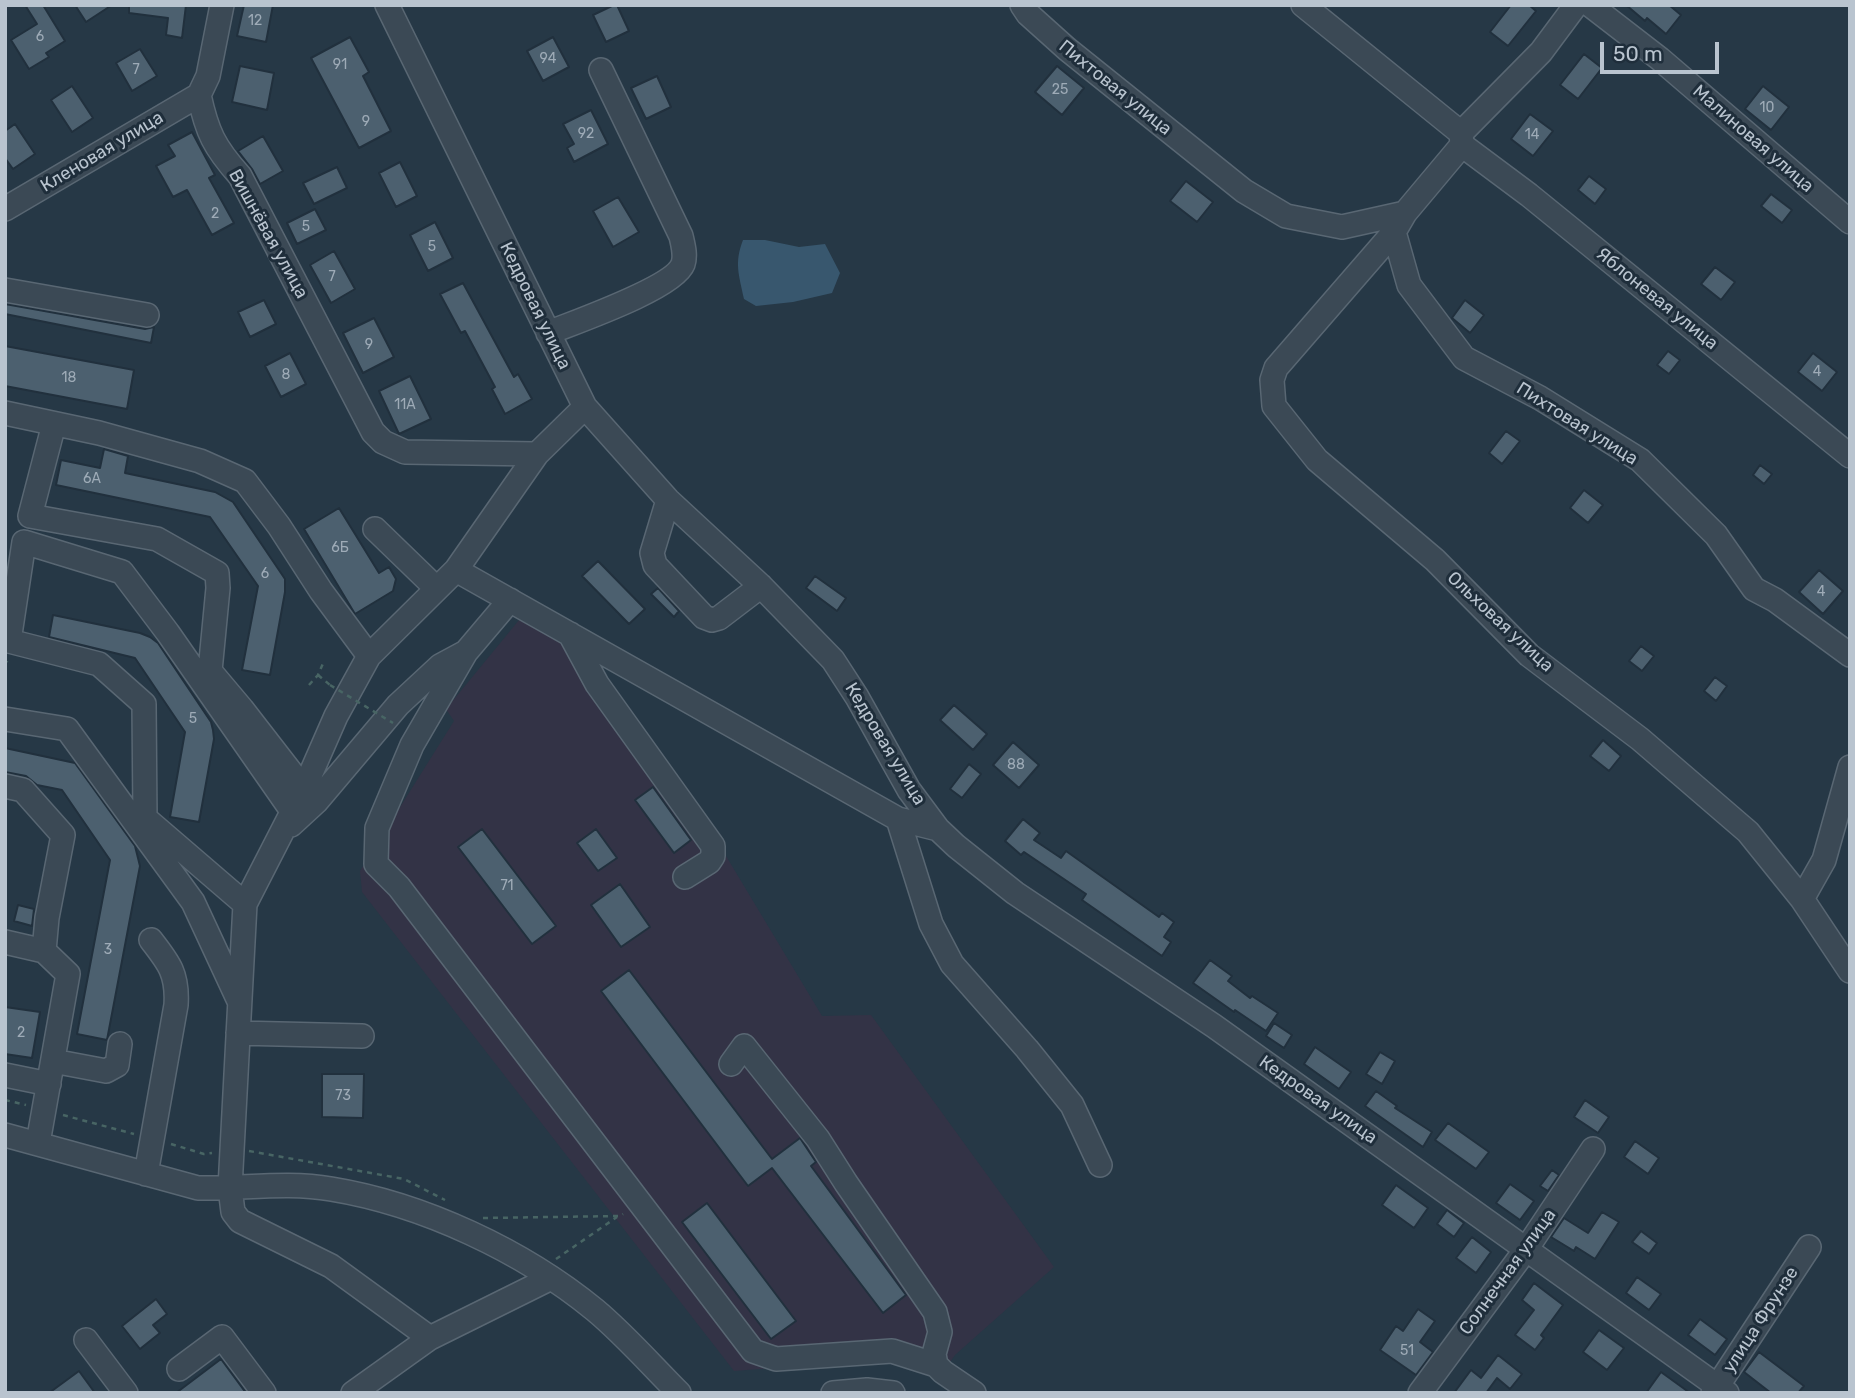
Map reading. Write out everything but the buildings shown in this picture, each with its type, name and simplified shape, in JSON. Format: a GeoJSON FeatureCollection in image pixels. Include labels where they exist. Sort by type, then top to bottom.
{"type":"FeatureCollection","features":[{"type":"Feature","properties":{"kind":"street"},"geometry":{"type":"LineString","coordinates":[[199,95],[208,76],[222,5]]}},
{"type":"Feature","properties":{"kind":"street","name":"Кедровая улица"},"geometry":{"type":"LineString","coordinates":[[387,5],[585,407],[668,500],[761,586],[833,660],[909,790],[938,829],[1015,893],[1214,1026],[1527,1248],[1719,1391]]}},
{"type":"Feature","properties":{"kind":"street","name":"Пихтовая улица"},"geometry":{"type":"LineString","coordinates":[[1022,5],[1028,14],[1067,49],[1244,191],[1286,216],[1342,227],[1399,223],[1409,285],[1464,358],[1540,398],[1640,460],[1716,535],[1754,589],[1775,600],[1850,655]]}},
{"type":"Feature","properties":{"kind":"street","name":"Яблоневая улица"},"geometry":{"type":"LineString","coordinates":[[1303,5],[1529,195],[1850,456]]}},
{"type":"Feature","properties":{"kind":"street"},"geometry":{"type":"LineString","coordinates":[[1399,223],[1462,139],[1541,52],[1576,5]]}},
{"type":"Feature","properties":{"kind":"street","name":"Малиновая улица"},"geometry":{"type":"LineString","coordinates":[[1590,5],[1660,59],[1850,222]]}},
{"type":"Feature","properties":{"kind":"street"},"geometry":{"type":"LineString","coordinates":[[548,333],[658,287],[679,271],[684,262],[681,236],[601,70]]}},
{"type":"Feature","properties":{"kind":"street","name":"Кленовая улица"},"geometry":{"type":"LineString","coordinates":[[5,209],[199,95]]}},
{"type":"Feature","properties":{"kind":"street","name":"Вишнёвая улица"},"geometry":{"type":"LineString","coordinates":[[199,95],[205,124],[219,153],[240,176],[373,432],[394,448],[405,452],[537,454]]}},
{"type":"Feature","properties":{"kind":"street","name":"Ольховая улица"},"geometry":{"type":"LineString","coordinates":[[1399,223],[1276,368],[1271,392],[1274,406],[1317,460],[1435,560],[1529,654],[1640,739],[1748,832],[1802,899],[1850,971]]}},
{"type":"Feature","properties":{"kind":"street"},"geometry":{"type":"LineString","coordinates":[[5,289],[146,315]]}},
{"type":"Feature","properties":{"kind":"street"},"geometry":{"type":"LineString","coordinates":[[430,1338],[331,1266],[240,1221],[233,1212],[230,1188],[245,904],[303,789],[336,716],[369,656],[456,570],[537,454],[585,407]]}},
{"type":"Feature","properties":{"kind":"street"},"geometry":{"type":"LineString","coordinates":[[5,413],[99,433],[200,461],[244,481],[279,526],[321,591],[369,656]]}},
{"type":"Feature","properties":{"kind":"street"},"geometry":{"type":"LineString","coordinates":[[54,424],[30,516],[157,539],[217,573],[210,671],[243,709],[303,789]]}},
{"type":"Feature","properties":{"kind":"street"},"geometry":{"type":"LineString","coordinates":[[668,500],[652,559],[704,617],[712,620],[719,618],[761,586]]}},
{"type":"Feature","properties":{"kind":"street"},"geometry":{"type":"LineString","coordinates":[[375,529],[436,588]]}},
{"type":"Feature","properties":{"kind":"street"},"geometry":{"type":"LineString","coordinates":[[245,904],[145,818],[145,704],[99,664],[9,641],[24,542],[122,572],[168,633],[292,811]]}},
{"type":"Feature","properties":{"kind":"street"},"geometry":{"type":"LineString","coordinates":[[456,570],[898,819],[938,829]]}},
{"type":"Feature","properties":{"kind":"street"},"geometry":{"type":"LineString","coordinates":[[510,600],[466,652],[412,745],[377,828],[376,864],[399,887],[753,1351],[776,1359],[892,1351],[936,1365],[974,1393]]}},
{"type":"Feature","properties":{"kind":"street"},"geometry":{"type":"LineString","coordinates":[[570,635],[597,684],[713,846],[713,856],[709,862],[685,877]]}},
{"type":"Feature","properties":{"kind":"street"},"geometry":{"type":"LineString","coordinates":[[280,834],[316,802],[398,705],[440,666],[466,652]]}},
{"type":"Feature","properties":{"kind":"street"},"geometry":{"type":"LineString","coordinates":[[5,719],[66,729],[193,902],[241,1004]]}},
{"type":"Feature","properties":{"kind":"street"},"geometry":{"type":"LineString","coordinates":[[1802,899],[1824,860],[1850,767]]}},
{"type":"Feature","properties":{"kind":"street"},"geometry":{"type":"LineString","coordinates":[[5,786],[23,790],[63,835],[47,918],[44,951]]}},
{"type":"Feature","properties":{"kind":"street"},"geometry":{"type":"LineString","coordinates":[[898,819],[930,924],[952,964],[1072,1105],[1100,1165]]}},
{"type":"Feature","properties":{"kind":"street"},"geometry":{"type":"LineString","coordinates":[[146,1174],[177,987],[170,963],[150,940]]}},
{"type":"Feature","properties":{"kind":"street"},"geometry":{"type":"LineString","coordinates":[[5,942],[44,951],[68,974],[38,1143]]}},
{"type":"Feature","properties":{"kind":"street"},"geometry":{"type":"LineString","coordinates":[[238,1033],[362,1036]]}},
{"type":"Feature","properties":{"kind":"street"},"geometry":{"type":"LineString","coordinates":[[53,1061],[106,1072],[117,1065],[120,1044]]}},
{"type":"Feature","properties":{"kind":"street"},"geometry":{"type":"LineString","coordinates":[[730,1063],[744,1046],[818,1139],[935,1312],[940,1332],[934,1354],[936,1365]]}},
{"type":"Feature","properties":{"kind":"street"},"geometry":{"type":"LineString","coordinates":[[5,1075],[49,1084]]}},
{"type":"Feature","properties":{"kind":"street"},"geometry":{"type":"LineString","coordinates":[[5,1135],[198,1188],[303,1185],[362,1195],[440,1221],[551,1270],[678,1393]]}},
{"type":"Feature","properties":{"kind":"street","name":"Солнечная улица"},"geometry":{"type":"LineString","coordinates":[[1420,1393],[1527,1248],[1593,1149]]}},
{"type":"Feature","properties":{"kind":"street","name":"улица Фрунзе"},"geometry":{"type":"LineString","coordinates":[[1719,1391],[1809,1247]]}},
{"type":"Feature","properties":{"kind":"street"},"geometry":{"type":"LineString","coordinates":[[353,1393],[430,1338],[551,1270]]}},
{"type":"Feature","properties":{"kind":"street"},"geometry":{"type":"LineString","coordinates":[[178,1369],[222,1337],[264,1393]]}},
{"type":"Feature","properties":{"kind":"street"},"geometry":{"type":"LineString","coordinates":[[86,1340],[127,1393]]}},
{"type":"Feature","properties":{"kind":"street"},"geometry":{"type":"LineString","coordinates":[[833,1393],[857,1390],[893,1393]]}},
{"type":"Feature","properties":{"kind":"path"},"geometry":{"type":"LineString","coordinates":[[309,685],[324,662]]}},
{"type":"Feature","properties":{"kind":"path"},"geometry":{"type":"LineString","coordinates":[[318,675],[393,723]]}},
{"type":"Feature","properties":{"kind":"path"},"geometry":{"type":"LineString","coordinates":[[551,1270],[620,1216]]}},
{"type":"Feature","properties":{"kind":"shaded area"},"geometry":{"type":"Polygon","coordinates":[[[743,240],[765,240],[799,247],[825,244],[840,273],[832,293],[793,302],[756,306],[744,299],[738,262],[743,240]]]}},
{"type":"Feature","properties":{"kind":"shaded area"},"geometry":{"type":"Polygon","coordinates":[[[524,614],[597,665],[720,846],[822,1016],[871,1015],[1054,1267],[955,1355],[938,1379],[902,1358],[734,1371],[362,892],[360,871],[454,721],[446,709],[524,614]]]}}]}
